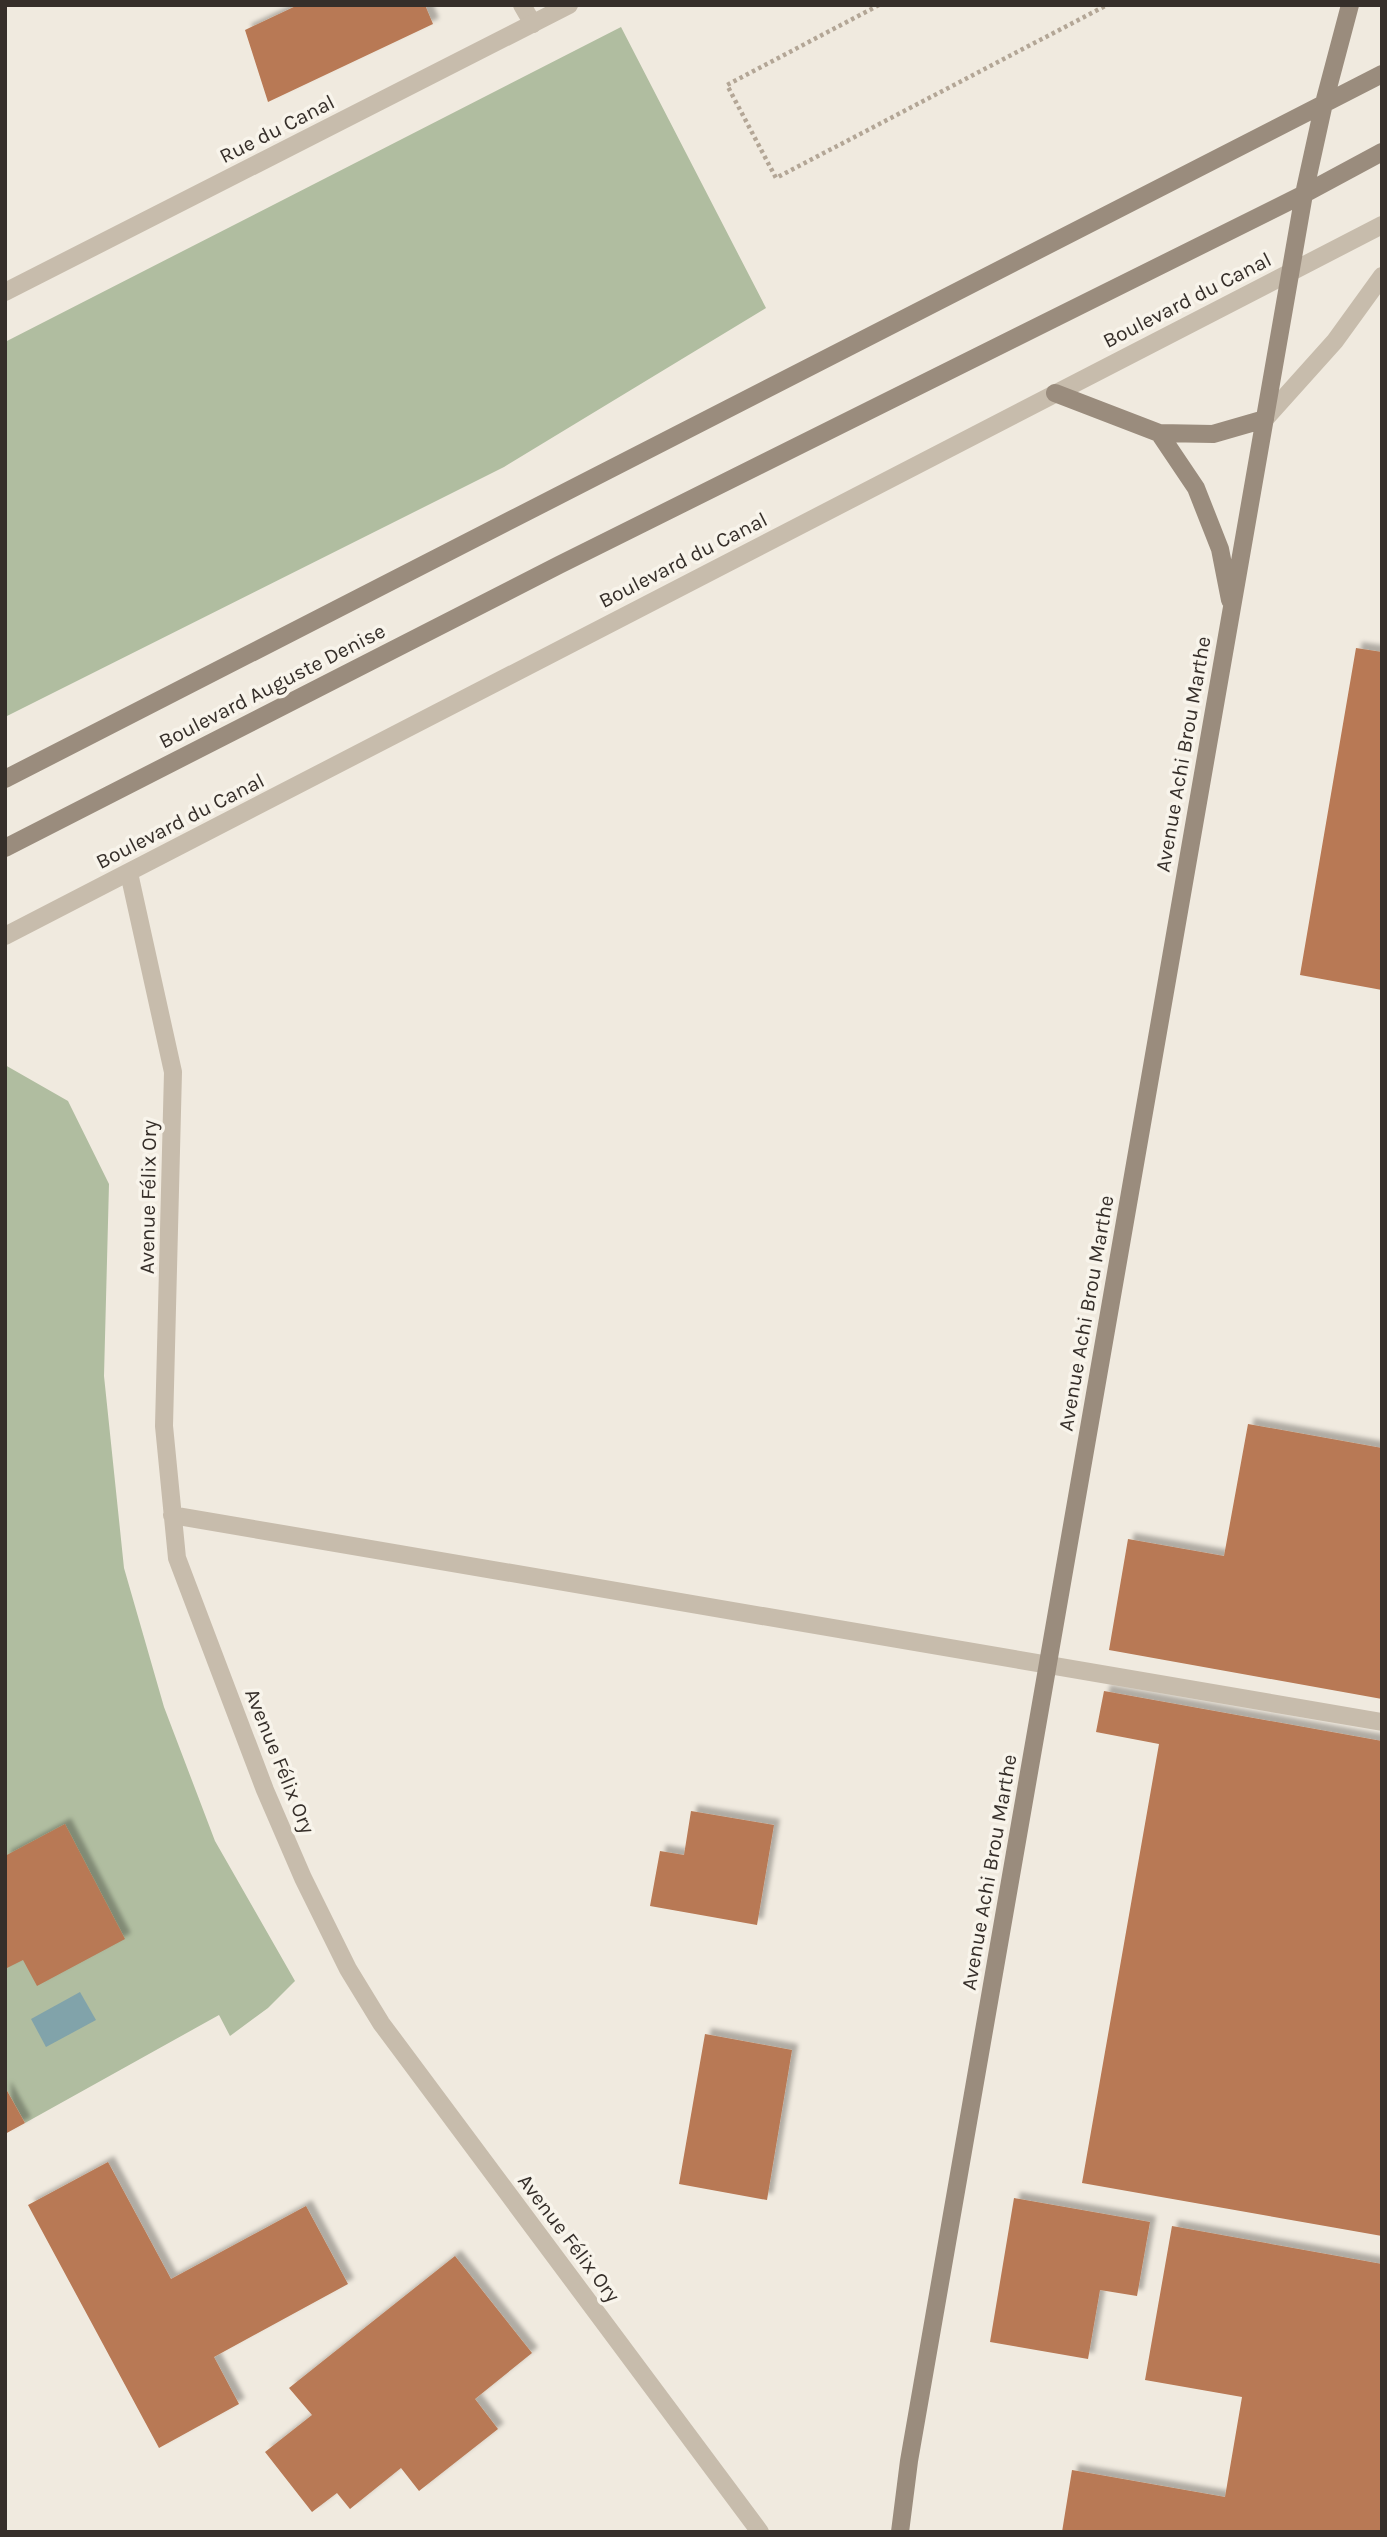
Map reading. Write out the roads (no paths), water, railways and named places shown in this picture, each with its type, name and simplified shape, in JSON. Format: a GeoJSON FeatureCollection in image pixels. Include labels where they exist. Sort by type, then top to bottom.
{"type":"FeatureCollection","features":[{"type":"Feature","properties":{"kind":"main road","name":"Avenue Achi Brou Marthe"},"geometry":{"type":"LineString","coordinates":[[900,2532],[909,2461],[1304,194],[1350,5]]}},
{"type":"Feature","properties":{"kind":"main road"},"geometry":{"type":"LineString","coordinates":[[5,779],[1382,74]]}},
{"type":"Feature","properties":{"kind":"main road","name":"Boulevard du Canal"},"geometry":{"type":"LineString","coordinates":[[559,565],[1304,194],[1382,152]]}},
{"type":"Feature","properties":{"kind":"main road"},"geometry":{"type":"LineString","coordinates":[[1055,393],[1159,433],[1213,434],[1265,419]]}},
{"type":"Feature","properties":{"kind":"main road"},"geometry":{"type":"LineString","coordinates":[[1159,433],[1196,488],[1220,549],[1232,610]]}},
{"type":"Feature","properties":{"kind":"main road","name":"Boulevard Auguste Denise"},"geometry":{"type":"LineString","coordinates":[[5,848],[559,565]]}},
{"type":"Feature","properties":{"kind":"street"},"geometry":{"type":"LineString","coordinates":[[522,5],[533,24]]}},
{"type":"Feature","properties":{"kind":"street","name":"Rue du Canal"},"geometry":{"type":"LineString","coordinates":[[5,292],[569,5]]}},
{"type":"Feature","properties":{"kind":"street","name":"Boulevard du Canal"},"geometry":{"type":"LineString","coordinates":[[5,936],[1382,225]]}},
{"type":"Feature","properties":{"kind":"street"},"geometry":{"type":"LineString","coordinates":[[1265,419],[1335,341],[1382,276]]}},
{"type":"Feature","properties":{"kind":"street","name":"Avenue Félix Ory"},"geometry":{"type":"LineString","coordinates":[[128,873],[173,1072],[164,1426],[177,1558],[265,1790],[303,1878],[348,1969],[382,2024],[760,2532]]}},
{"type":"Feature","properties":{"kind":"street"},"geometry":{"type":"LineString","coordinates":[[172,1515],[1382,1722]]}},
{"type":"Feature","properties":{"kind":"water"},"geometry":{"type":"Polygon","coordinates":[[[80,1992],[96,2020],[46,2047],[31,2019],[80,1992]]]}}]}
